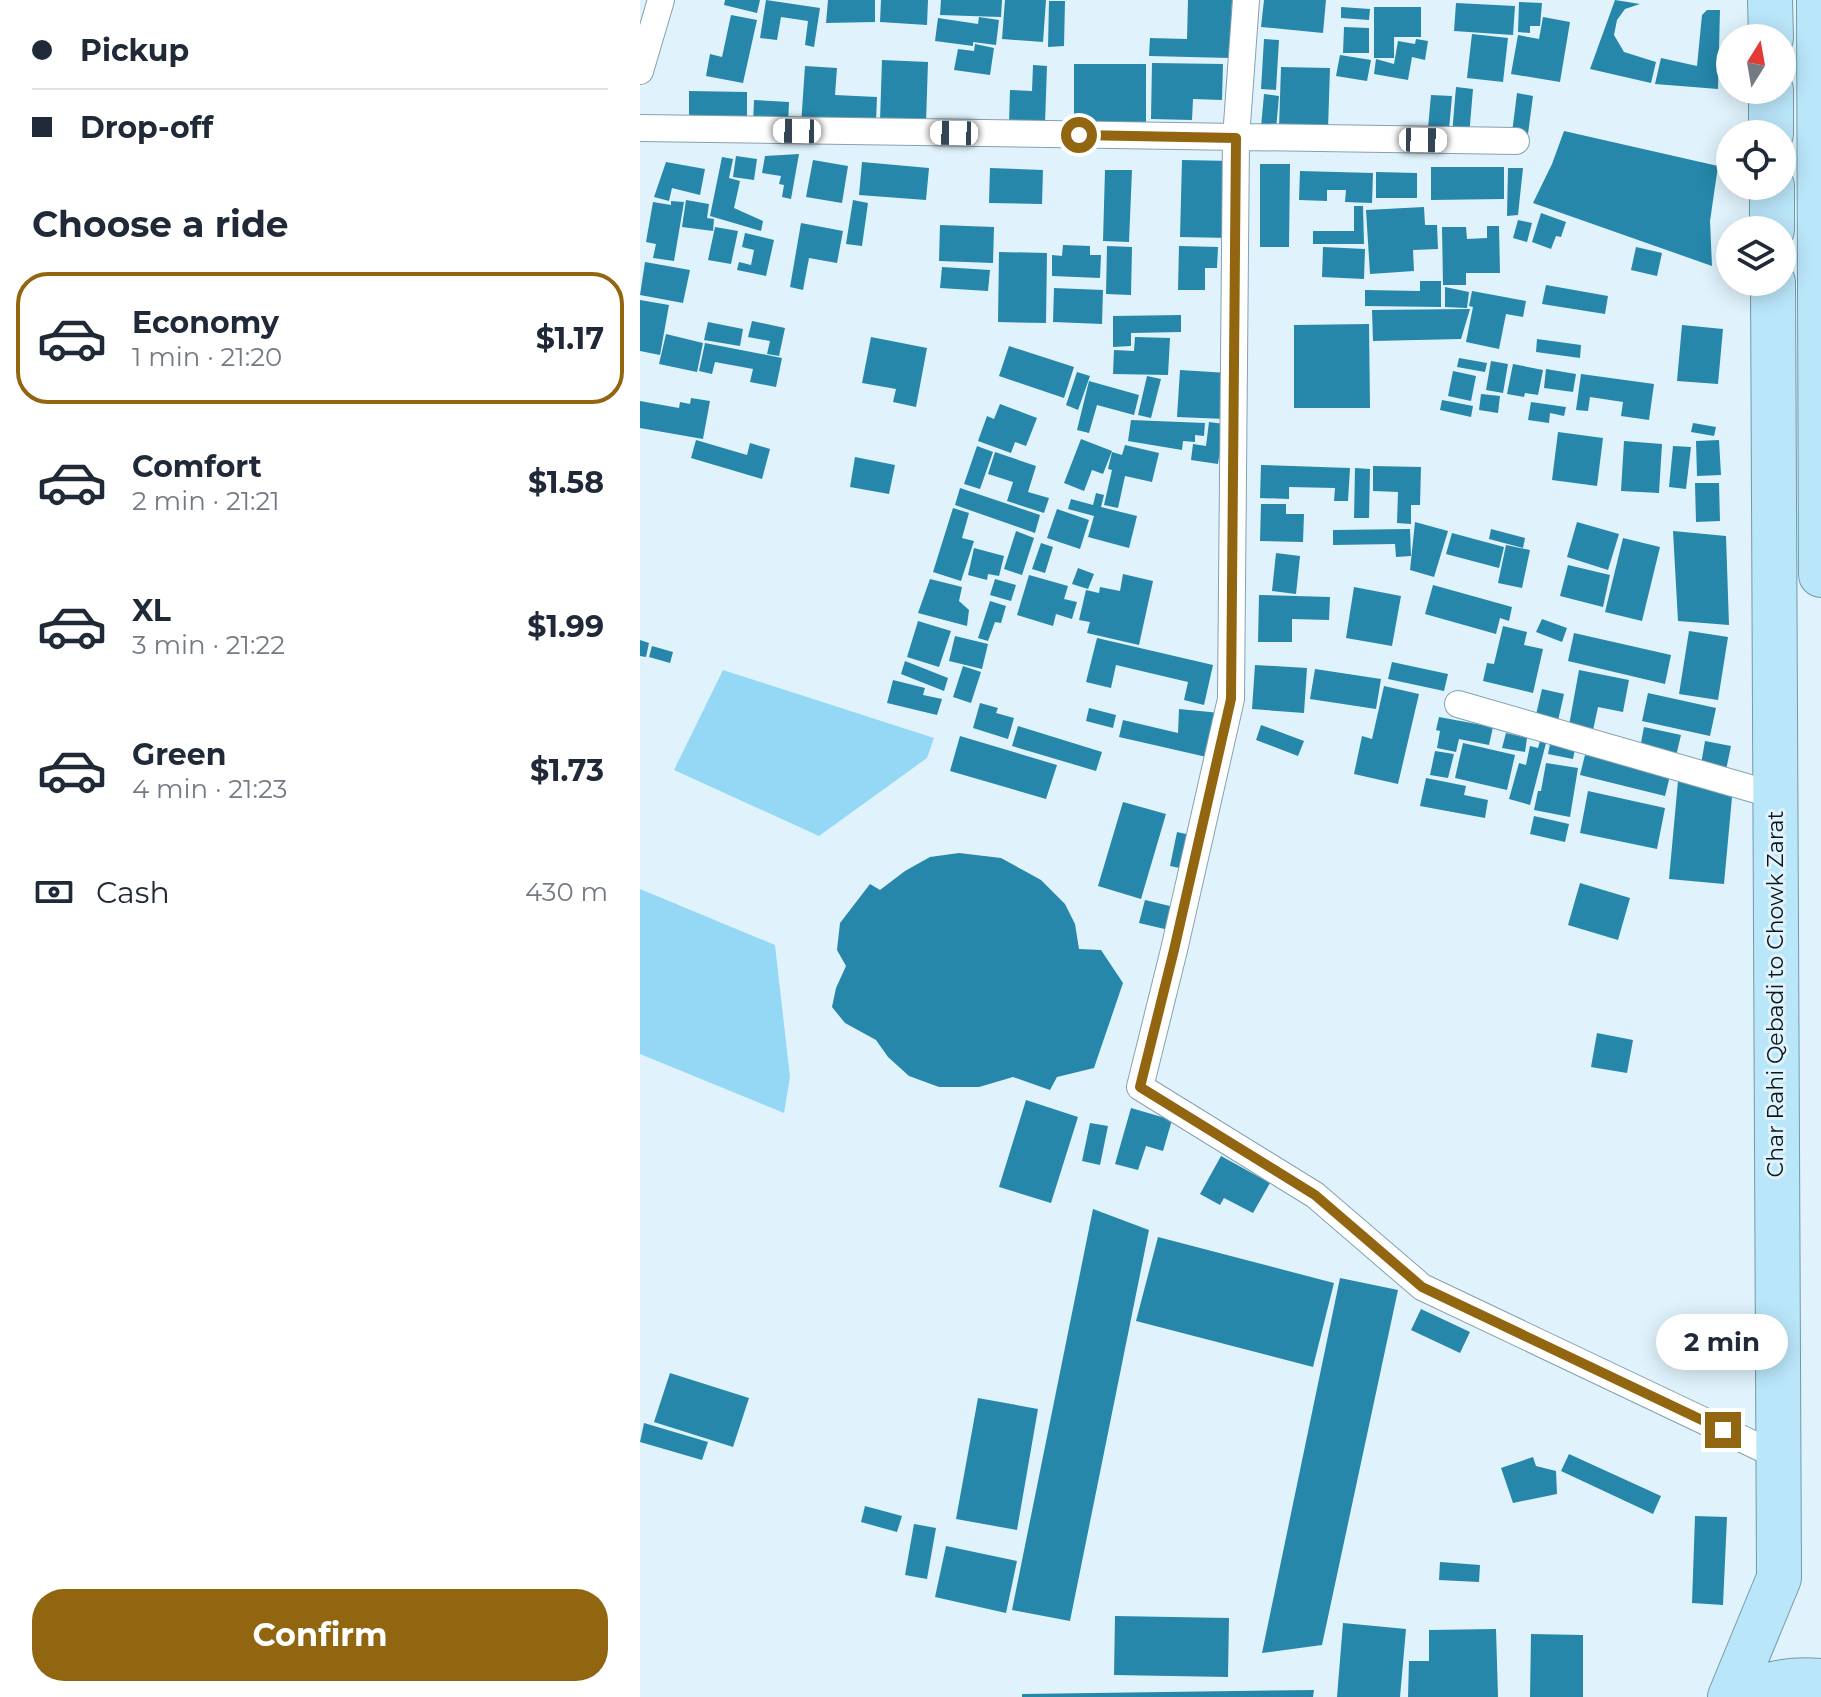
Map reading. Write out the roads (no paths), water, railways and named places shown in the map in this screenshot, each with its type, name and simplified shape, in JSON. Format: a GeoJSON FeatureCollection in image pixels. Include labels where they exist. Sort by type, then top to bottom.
{"type":"FeatureCollection","features":[{"type":"Feature","properties":{"kind":"highway"},"geometry":{"type":"LineString","coordinates":[[1770,0],[1771,24]]}},
{"type":"Feature","properties":{"kind":"highway"},"geometry":{"type":"LineString","coordinates":[[1819,0],[1821,575]]}},
{"type":"Feature","properties":{"kind":"highway","name":"Char Rahi Qebadi to Chowk Zarat"},"geometry":{"type":"LineString","coordinates":[[1730,1697],[1779,1578],[1773,296]]}},
{"type":"Feature","properties":{"kind":"highway"},"geometry":{"type":"LineString","coordinates":[[1741,1697],[1760,1686],[1797,1679],[1821,1681]]}},
{"type":"Feature","properties":{"kind":"street"},"geometry":{"type":"LineString","coordinates":[[640,71],[661,0]]}},
{"type":"Feature","properties":{"kind":"street"},"geometry":{"type":"LineString","coordinates":[[1246,0],[1236,138],[1231,699],[1140,1087],[1315,1195],[1422,1287],[1778,1456]]}},
{"type":"Feature","properties":{"kind":"street"},"geometry":{"type":"LineString","coordinates":[[640,128],[1516,141]]}},
{"type":"Feature","properties":{"kind":"street"},"geometry":{"type":"LineString","coordinates":[[1773,340],[1820,342]]}},
{"type":"Feature","properties":{"kind":"street"},"geometry":{"type":"LineString","coordinates":[[1458,704],[1774,795]]}}]}
